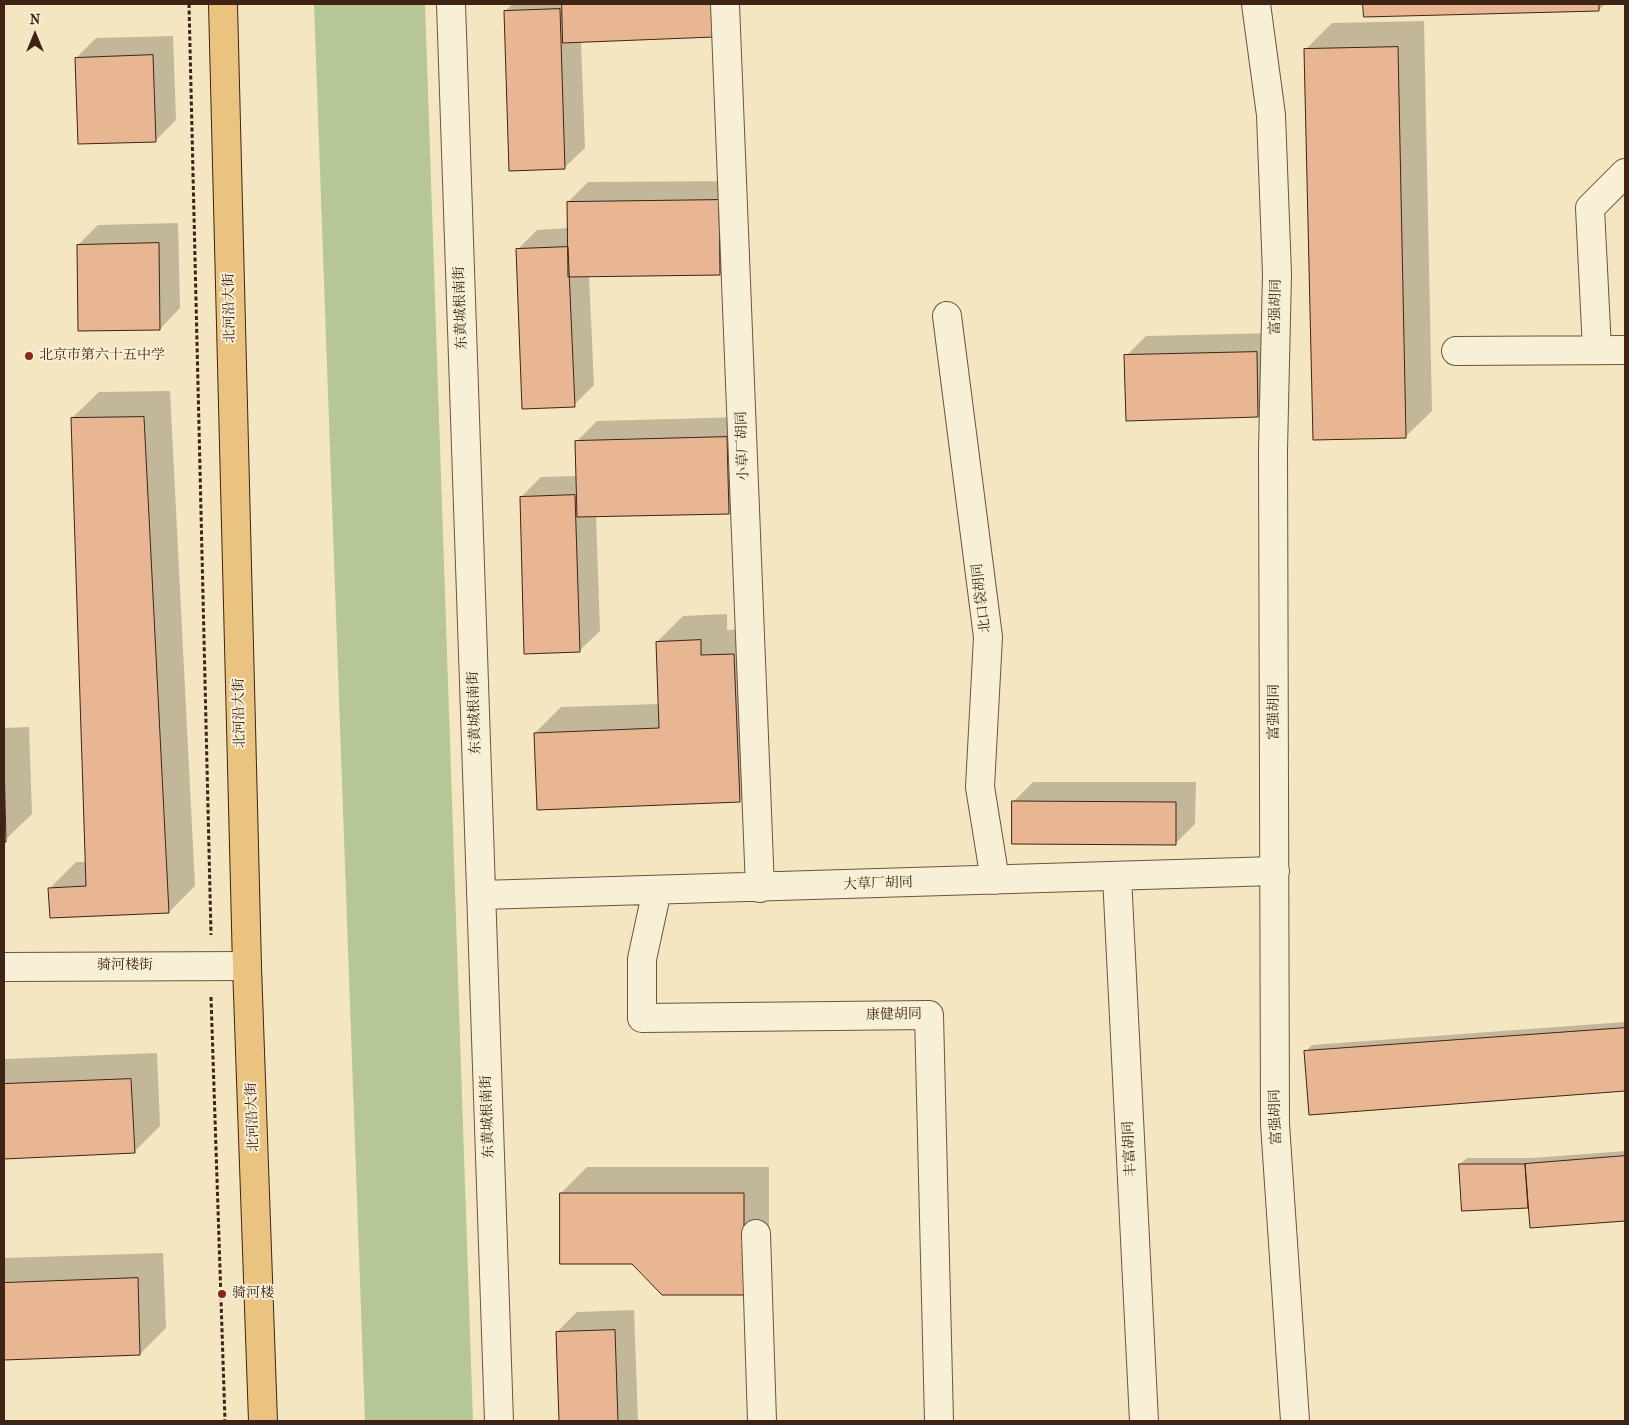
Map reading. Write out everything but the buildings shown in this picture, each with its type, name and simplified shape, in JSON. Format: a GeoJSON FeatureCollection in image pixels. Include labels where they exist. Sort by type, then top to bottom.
{"type":"FeatureCollection","features":[{"type":"Feature","properties":{"kind":"main road","name":"北河沿大街"},"geometry":{"type":"LineString","coordinates":[[223,4],[246,966],[263,1421]]}},
{"type":"Feature","properties":{"kind":"street","name":"东黄城根南街"},"geometry":{"type":"LineString","coordinates":[[451,4],[499,1421]]}},
{"type":"Feature","properties":{"kind":"street","name":"小草厂胡同"},"geometry":{"type":"LineString","coordinates":[[725,4],[760,888]]}},
{"type":"Feature","properties":{"kind":"street","name":"富强胡同"},"geometry":{"type":"LineString","coordinates":[[1256,4],[1271,115],[1277,274],[1273,450],[1275,1124],[1295,1421]]}},
{"type":"Feature","properties":{"kind":"street"},"geometry":{"type":"LineString","coordinates":[[1597,350],[1590,208],[1625,173]]}},
{"type":"Feature","properties":{"kind":"street","name":"北口袋胡同"},"geometry":{"type":"LineString","coordinates":[[947,316],[988,637],[980,787],[995,880]]}},
{"type":"Feature","properties":{"kind":"street"},"geometry":{"type":"LineString","coordinates":[[1456,351],[1625,350]]}},
{"type":"Feature","properties":{"kind":"street","name":"大草厂胡同"},"geometry":{"type":"LineString","coordinates":[[481,895],[1275,872]]}},
{"type":"Feature","properties":{"kind":"street","name":"丰富胡同"},"geometry":{"type":"LineString","coordinates":[[1117,876],[1144,1421]]}},
{"type":"Feature","properties":{"kind":"street","name":"康健胡同"},"geometry":{"type":"LineString","coordinates":[[657,890],[642,959],[642,1018],[929,1014],[940,1421]]}},
{"type":"Feature","properties":{"kind":"street","name":"骑河楼街"},"geometry":{"type":"LineString","coordinates":[[4,967],[246,966]]}},
{"type":"Feature","properties":{"kind":"street"},"geometry":{"type":"LineString","coordinates":[[756,1234],[762,1421]]}},
{"type":"Feature","properties":{"kind":"path"},"geometry":{"type":"LineString","coordinates":[[189,4],[211,914],[210,966],[225,1421]]}},
{"type":"Feature","properties":{"kind":"green space"},"geometry":{"type":"Polygon","coordinates":[[[314,4],[425,4],[473,1421],[365,1421],[314,4]]]}},
{"type":"Feature","properties":{"kind":"place","name":"北京市第六十五中学"},"geometry":{"type":"Point","coordinates":[29,356]}},
{"type":"Feature","properties":{"kind":"place","name":"骑河楼"},"geometry":{"type":"Point","coordinates":[222,1294]}}]}
